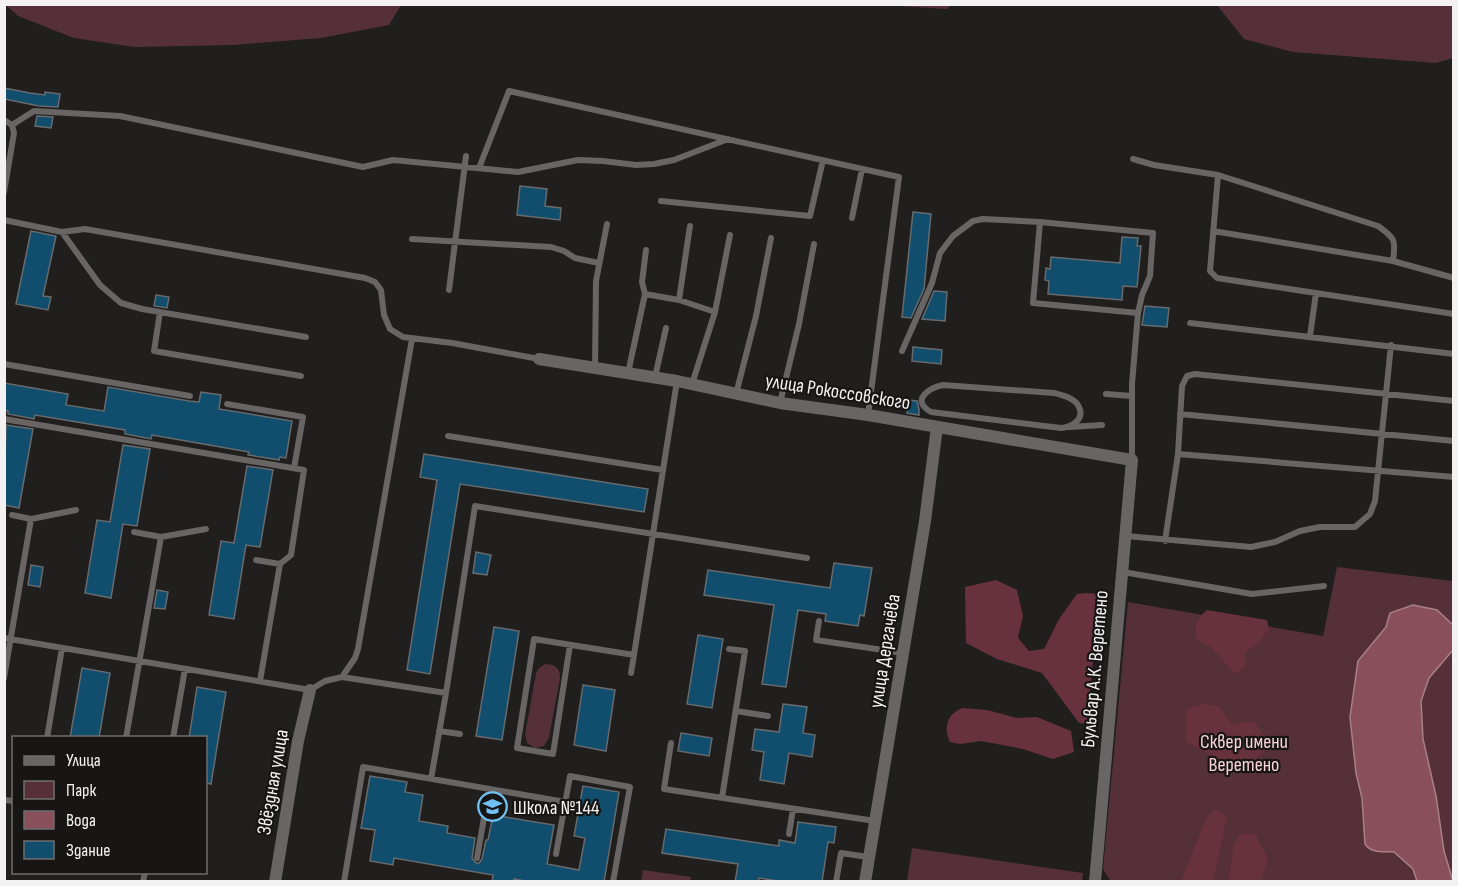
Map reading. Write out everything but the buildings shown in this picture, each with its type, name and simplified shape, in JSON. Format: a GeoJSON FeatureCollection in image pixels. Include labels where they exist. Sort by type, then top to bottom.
{"type":"FeatureCollection","features":[{"type":"Feature","properties":{"kind":"street","name":"улица Рокоссовского"},"geometry":{"type":"LineString","coordinates":[[539,359],[677,381],[780,403],[868,415],[1132,460]]}},
{"type":"Feature","properties":{"kind":"street","name":"улица Дергачёва"},"geometry":{"type":"LineString","coordinates":[[864,882],[925,521],[933,426]]}},
{"type":"Feature","properties":{"kind":"street","name":"Бульвар А.К. Веретено"},"geometry":{"type":"LineString","coordinates":[[1095,882],[1132,460]]}},
{"type":"Feature","properties":{"kind":"street","name":"Звёздная улица"},"geometry":{"type":"LineString","coordinates":[[275,882],[298,741],[310,690]]}},
{"type":"Feature","properties":{"kind":"lane"},"geometry":{"type":"LineString","coordinates":[[479,168],[509,91],[899,177],[868,415]]}},
{"type":"Feature","properties":{"kind":"lane"},"geometry":{"type":"LineString","coordinates":[[12,125],[34,111],[120,116],[363,167],[393,160],[518,172],[578,160],[636,165],[654,164],[674,160],[728,139]]}},
{"type":"Feature","properties":{"kind":"lane"},"geometry":{"type":"LineString","coordinates":[[4,120],[12,125],[14,133],[4,192]]}},
{"type":"Feature","properties":{"kind":"lane"},"geometry":{"type":"LineString","coordinates":[[448,290],[466,156]]}},
{"type":"Feature","properties":{"kind":"lane"},"geometry":{"type":"LineString","coordinates":[[1133,159],[1154,165],[1218,175],[1378,226],[1391,236],[1395,244],[1393,261]]}},
{"type":"Feature","properties":{"kind":"lane"},"geometry":{"type":"LineString","coordinates":[[661,201],[810,216],[824,160]]}},
{"type":"Feature","properties":{"kind":"lane"},"geometry":{"type":"LineString","coordinates":[[852,218],[862,169]]}},
{"type":"Feature","properties":{"kind":"lane"},"geometry":{"type":"LineString","coordinates":[[1218,175],[1210,271],[1217,278],[1454,314]]}},
{"type":"Feature","properties":{"kind":"lane"},"geometry":{"type":"LineString","coordinates":[[902,351],[932,283],[940,253],[960,228],[973,221],[983,219],[1040,222],[1153,233],[1150,276],[1138,313],[1132,396],[1132,460]]}},
{"type":"Feature","properties":{"kind":"lane"},"geometry":{"type":"LineString","coordinates":[[4,220],[62,232],[85,229],[365,278],[375,282],[381,290],[384,315],[390,329],[403,337],[452,343],[539,359]]}},
{"type":"Feature","properties":{"kind":"lane"},"geometry":{"type":"LineString","coordinates":[[1040,222],[1033,303],[1138,313]]}},
{"type":"Feature","properties":{"kind":"lane"},"geometry":{"type":"LineString","coordinates":[[595,368],[596,281],[607,224]]}},
{"type":"Feature","properties":{"kind":"lane"},"geometry":{"type":"LineString","coordinates":[[679,300],[690,226]]}},
{"type":"Feature","properties":{"kind":"lane"},"geometry":{"type":"LineString","coordinates":[[1213,231],[1393,261],[1454,278]]}},
{"type":"Feature","properties":{"kind":"lane"},"geometry":{"type":"LineString","coordinates":[[62,232],[100,285],[121,303],[160,312],[306,337]]}},
{"type":"Feature","properties":{"kind":"lane"},"geometry":{"type":"LineString","coordinates":[[692,384],[715,312],[730,235]]}},
{"type":"Feature","properties":{"kind":"lane"},"geometry":{"type":"LineString","coordinates":[[736,394],[756,316],[771,238]]}},
{"type":"Feature","properties":{"kind":"lane"},"geometry":{"type":"LineString","coordinates":[[412,239],[551,247],[564,250],[575,258],[599,263]]}},
{"type":"Feature","properties":{"kind":"lane"},"geometry":{"type":"LineString","coordinates":[[780,403],[799,324],[814,244]]}},
{"type":"Feature","properties":{"kind":"lane"},"geometry":{"type":"LineString","coordinates":[[628,373],[645,294],[642,282],[646,250]]}},
{"type":"Feature","properties":{"kind":"lane"},"geometry":{"type":"LineString","coordinates":[[1310,336],[1316,293]]}},
{"type":"Feature","properties":{"kind":"lane"},"geometry":{"type":"LineString","coordinates":[[645,294],[679,300],[715,312]]}},
{"type":"Feature","properties":{"kind":"lane"},"geometry":{"type":"LineString","coordinates":[[160,312],[154,351],[301,376]]}},
{"type":"Feature","properties":{"kind":"lane"},"geometry":{"type":"LineString","coordinates":[[1190,322],[1454,354]]}},
{"type":"Feature","properties":{"kind":"lane"},"geometry":{"type":"LineString","coordinates":[[654,378],[666,328]]}},
{"type":"Feature","properties":{"kind":"lane"},"geometry":{"type":"LineString","coordinates":[[342,677],[355,658],[358,649],[412,339]]}},
{"type":"Feature","properties":{"kind":"lane"},"geometry":{"type":"LineString","coordinates":[[1126,536],[1251,547],[1275,542],[1300,531],[1320,527],[1355,526],[1370,513],[1375,501],[1391,345]]}},
{"type":"Feature","properties":{"kind":"lane"},"geometry":{"type":"LineString","coordinates":[[4,364],[190,396]]}},
{"type":"Feature","properties":{"kind":"lane"},"geometry":{"type":"LineString","coordinates":[[1165,541],[1178,454],[1182,386],[1187,376],[1195,374],[1454,401]]}},
{"type":"Feature","properties":{"kind":"lane"},"geometry":{"type":"LineString","coordinates":[[631,673],[677,381]]}},
{"type":"Feature","properties":{"kind":"lane"},"geometry":{"type":"LineString","coordinates":[[1070,428],[1077,423],[1080,407],[1067,397],[1054,393],[943,385],[930,388],[923,398],[923,405],[931,412],[1061,428],[1070,428],[1102,425]]}},
{"type":"Feature","properties":{"kind":"lane"},"geometry":{"type":"LineString","coordinates":[[1106,394],[1132,396]]}},
{"type":"Feature","properties":{"kind":"lane"},"geometry":{"type":"LineString","coordinates":[[227,404],[303,417],[294,468]]}},
{"type":"Feature","properties":{"kind":"lane"},"geometry":{"type":"LineString","coordinates":[[931,412],[933,426]]}},
{"type":"Feature","properties":{"kind":"lane"},"geometry":{"type":"LineString","coordinates":[[1180,414],[1454,441]]}},
{"type":"Feature","properties":{"kind":"lane"},"geometry":{"type":"LineString","coordinates":[[4,419],[304,470],[291,555],[280,564],[260,681]]}},
{"type":"Feature","properties":{"kind":"lane"},"geometry":{"type":"LineString","coordinates":[[448,436],[663,470]]}},
{"type":"Feature","properties":{"kind":"lane"},"geometry":{"type":"LineString","coordinates":[[1178,454],[1454,477]]}},
{"type":"Feature","properties":{"kind":"lane"},"geometry":{"type":"LineString","coordinates":[[431,779],[475,506],[807,558]]}},
{"type":"Feature","properties":{"kind":"lane"},"geometry":{"type":"LineString","coordinates":[[12,515],[32,519],[76,510]]}},
{"type":"Feature","properties":{"kind":"lane"},"geometry":{"type":"LineString","coordinates":[[4,678],[8,639],[32,519]]}},
{"type":"Feature","properties":{"kind":"lane"},"geometry":{"type":"LineString","coordinates":[[134,532],[160,537],[206,529]]}},
{"type":"Feature","properties":{"kind":"lane"},"geometry":{"type":"LineString","coordinates":[[126,736],[160,537]]}},
{"type":"Feature","properties":{"kind":"lane"},"geometry":{"type":"LineString","coordinates":[[256,560],[280,564]]}},
{"type":"Feature","properties":{"kind":"lane"},"geometry":{"type":"LineString","coordinates":[[1123,572],[1252,594],[1324,586]]}},
{"type":"Feature","properties":{"kind":"lane"},"geometry":{"type":"LineString","coordinates":[[819,621],[816,640],[903,653]]}},
{"type":"Feature","properties":{"kind":"lane"},"geometry":{"type":"LineString","coordinates":[[8,639],[310,690],[325,681],[342,677],[446,693]]}},
{"type":"Feature","properties":{"kind":"lane"},"geometry":{"type":"LineString","coordinates":[[570,645],[553,754],[517,748],[534,639],[634,655]]}},
{"type":"Feature","properties":{"kind":"lane"},"geometry":{"type":"LineString","coordinates":[[46,736],[62,648]]}},
{"type":"Feature","properties":{"kind":"lane"},"geometry":{"type":"LineString","coordinates":[[723,798],[745,651],[729,649]]}},
{"type":"Feature","properties":{"kind":"lane"},"geometry":{"type":"LineString","coordinates":[[173,736],[184,669]]}},
{"type":"Feature","properties":{"kind":"lane"},"geometry":{"type":"LineString","coordinates":[[736,711],[768,716]]}},
{"type":"Feature","properties":{"kind":"lane"},"geometry":{"type":"LineString","coordinates":[[439,731],[460,734]]}},
{"type":"Feature","properties":{"kind":"lane"},"geometry":{"type":"LineString","coordinates":[[670,743],[663,789],[875,821]]}},
{"type":"Feature","properties":{"kind":"lane"},"geometry":{"type":"LineString","coordinates":[[344,882],[363,767],[565,802]]}},
{"type":"Feature","properties":{"kind":"lane"},"geometry":{"type":"LineString","coordinates":[[556,854],[570,777],[630,787],[613,882]]}},
{"type":"Feature","properties":{"kind":"lane"},"geometry":{"type":"LineString","coordinates":[[477,858],[489,789]]}},
{"type":"Feature","properties":{"kind":"lane"},"geometry":{"type":"LineString","coordinates":[[789,834],[793,808]]}},
{"type":"Feature","properties":{"kind":"lane"},"geometry":{"type":"LineString","coordinates":[[836,882],[841,853],[868,857]]}},
{"type":"Feature","properties":{"kind":"green space"},"geometry":{"type":"Polygon","coordinates":[[[6,5],[401,5],[389,25],[321,38],[233,45],[134,47],[74,38],[18,16],[6,5]]]}},
{"type":"Feature","properties":{"kind":"green space"},"geometry":{"type":"Polygon","coordinates":[[[881,5],[951,5],[947,9],[881,5]]]}},
{"type":"Feature","properties":{"kind":"green space"},"geometry":{"type":"Polygon","coordinates":[[[1217,5],[1453,5],[1453,58],[1436,63],[1293,52],[1244,39],[1217,5]]]}},
{"type":"Feature","properties":{"kind":"green space","name":"Сквер имени Веретено"},"geometry":{"type":"Polygon","coordinates":[[[1337,567],[1453,581],[1453,881],[1111,882],[1103,869],[1128,602],[1323,636],[1337,567]]]}},
{"type":"Feature","properties":{"kind":"green space"},"geometry":{"type":"Polygon","coordinates":[[[996,580],[1017,590],[1023,616],[1018,638],[1029,651],[1044,649],[1059,619],[1077,594],[1099,594],[1087,724],[1079,723],[1042,673],[997,659],[966,643],[965,587],[996,580]]]}},
{"type":"Feature","properties":{"kind":"green space"},"geometry":{"type":"Polygon","coordinates":[[[1207,610],[1267,620],[1269,629],[1259,642],[1246,652],[1245,667],[1235,674],[1211,647],[1197,640],[1197,623],[1207,610]]]}},
{"type":"Feature","properties":{"kind":"green space"},"geometry":{"type":"Polygon","coordinates":[[[545,664],[556,667],[560,678],[549,738],[544,746],[535,748],[527,743],[525,734],[536,674],[538,669],[545,664]]]}},
{"type":"Feature","properties":{"kind":"green space"},"geometry":{"type":"Polygon","coordinates":[[[1201,704],[1218,706],[1232,724],[1254,721],[1271,746],[1250,764],[1217,758],[1185,741],[1187,709],[1201,704]]]}},
{"type":"Feature","properties":{"kind":"green space"},"geometry":{"type":"Polygon","coordinates":[[[963,708],[987,710],[1017,718],[1037,717],[1071,731],[1074,752],[1053,759],[1023,749],[981,741],[960,744],[950,742],[947,731],[948,722],[953,713],[963,708]]]}},
{"type":"Feature","properties":{"kind":"green space"},"geometry":{"type":"Polygon","coordinates":[[[1215,809],[1227,817],[1213,881],[1181,881],[1205,821],[1215,809]]]}},
{"type":"Feature","properties":{"kind":"green space"},"geometry":{"type":"Polygon","coordinates":[[[1255,833],[1268,859],[1261,881],[1229,881],[1233,848],[1240,834],[1255,833]]]}},
{"type":"Feature","properties":{"kind":"green space"},"geometry":{"type":"Polygon","coordinates":[[[912,848],[1083,873],[1082,882],[907,881],[912,848]]]}},
{"type":"Feature","properties":{"kind":"green space"},"geometry":{"type":"Polygon","coordinates":[[[643,870],[691,877],[690,881],[641,881],[643,870]]]}},
{"type":"Feature","properties":{"kind":"water"},"geometry":{"type":"Polygon","coordinates":[[[1413,605],[1437,610],[1453,625],[1453,650],[1429,678],[1421,701],[1423,739],[1436,796],[1444,851],[1453,881],[1417,881],[1413,869],[1394,852],[1374,851],[1365,844],[1362,798],[1356,773],[1350,717],[1358,661],[1386,627],[1390,613],[1413,605]]]}},
{"type":"Feature","properties":{"kind":"place","name":"Школа №144"},"geometry":{"type":"Point","coordinates":[492,807]}}]}
